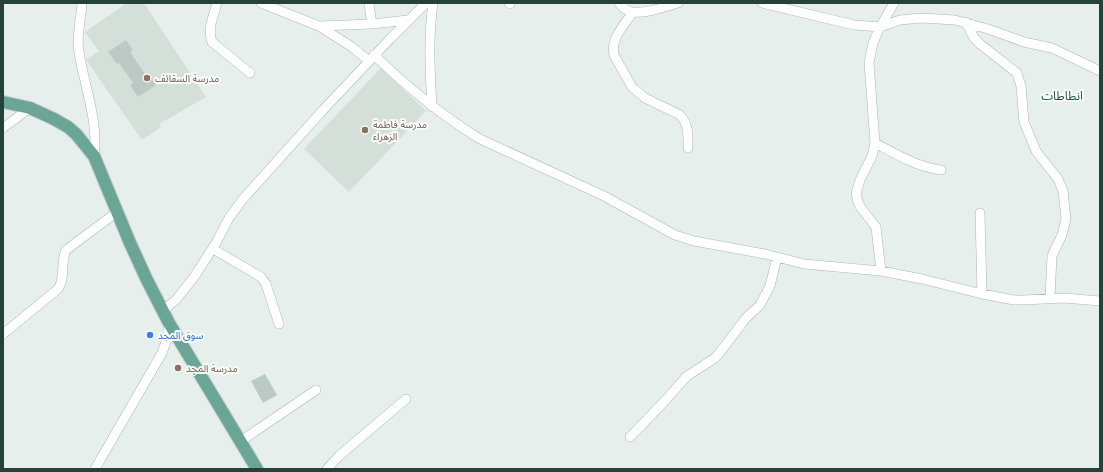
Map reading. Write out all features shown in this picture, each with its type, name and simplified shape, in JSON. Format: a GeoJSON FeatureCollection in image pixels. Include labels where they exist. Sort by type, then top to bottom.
{"type":"FeatureCollection","features":[{"type":"Feature","properties":{"kind":"main road"},"geometry":{"type":"LineString","coordinates":[[3,102],[30,108],[68,127],[83,141],[94,156],[102,179],[130,243],[169,322],[257,469]]}},
{"type":"Feature","properties":{"kind":"street"},"geometry":{"type":"LineString","coordinates":[[82,3],[78,51],[95,136],[96,143],[94,156]]}},
{"type":"Feature","properties":{"kind":"street"},"geometry":{"type":"LineString","coordinates":[[217,3],[210,27],[212,42],[250,73]]}},
{"type":"Feature","properties":{"kind":"street"},"geometry":{"type":"LineString","coordinates":[[261,3],[319,26],[371,58],[432,107],[480,139],[604,196],[675,235],[694,241],[777,257],[804,264],[880,271],[922,279],[982,294],[1023,300],[1050,298],[1100,301]]}},
{"type":"Feature","properties":{"kind":"street"},"geometry":{"type":"LineString","coordinates":[[432,107],[429,56],[433,3]]}},
{"type":"Feature","properties":{"kind":"street"},"geometry":{"type":"LineString","coordinates":[[619,3],[626,9],[633,12],[647,11],[678,3]]}},
{"type":"Feature","properties":{"kind":"street"},"geometry":{"type":"LineString","coordinates":[[762,3],[854,25],[880,27],[900,20],[921,18],[939,18],[966,22],[1024,42],[1052,48],[1100,71]]}},
{"type":"Feature","properties":{"kind":"street"},"geometry":{"type":"LineString","coordinates":[[880,271],[876,227],[861,208],[856,194],[860,180],[872,156],[875,143],[869,63],[872,43],[894,3]]}},
{"type":"Feature","properties":{"kind":"street"},"geometry":{"type":"LineString","coordinates":[[369,4],[372,24]]}},
{"type":"Feature","properties":{"kind":"street"},"geometry":{"type":"LineString","coordinates":[[163,310],[176,300],[185,289],[212,249],[229,218],[243,199],[308,126],[423,4]]}},
{"type":"Feature","properties":{"kind":"street"},"geometry":{"type":"LineString","coordinates":[[633,12],[614,42],[612,49],[614,55],[632,87],[645,98],[680,116],[684,120],[687,127],[688,148]]}},
{"type":"Feature","properties":{"kind":"street"},"geometry":{"type":"LineString","coordinates":[[319,26],[372,24],[408,20]]}},
{"type":"Feature","properties":{"kind":"street"},"geometry":{"type":"LineString","coordinates":[[966,22],[974,38],[1016,73],[1021,86],[1024,122],[1036,151],[1058,179],[1063,190],[1066,219],[1062,235],[1052,256],[1050,298]]}},
{"type":"Feature","properties":{"kind":"street"},"geometry":{"type":"LineString","coordinates":[[3,128],[30,108]]}},
{"type":"Feature","properties":{"kind":"street"},"geometry":{"type":"LineString","coordinates":[[875,143],[916,164],[940,170]]}},
{"type":"Feature","properties":{"kind":"street"},"geometry":{"type":"LineString","coordinates":[[3,334],[60,287],[66,250],[117,212]]}},
{"type":"Feature","properties":{"kind":"street"},"geometry":{"type":"LineString","coordinates":[[980,213],[982,294]]}},
{"type":"Feature","properties":{"kind":"street"},"geometry":{"type":"LineString","coordinates":[[212,249],[261,277],[266,284],[279,324]]}},
{"type":"Feature","properties":{"kind":"street"},"geometry":{"type":"LineString","coordinates":[[630,437],[687,376],[715,358],[721,352],[739,326],[760,305],[770,286],[777,257]]}},
{"type":"Feature","properties":{"kind":"street"},"geometry":{"type":"LineString","coordinates":[[95,469],[162,354],[166,344],[169,322]]}},
{"type":"Feature","properties":{"kind":"street"},"geometry":{"type":"LineString","coordinates":[[241,441],[316,390]]}},
{"type":"Feature","properties":{"kind":"street"},"geometry":{"type":"LineString","coordinates":[[327,469],[339,456],[406,398]]}},
{"type":"Feature","properties":{"kind":"shaded area","name":"مدرسة السقائف"},"geometry":{"type":"Polygon","coordinates":[[[127,3],[144,3],[206,97],[159,124],[161,127],[142,140],[86,60],[99,51],[85,32],[127,3]]]}},
{"type":"Feature","properties":{"kind":"shaded area","name":"مدرسة فاطمة الزهراء"},"geometry":{"type":"Polygon","coordinates":[[[381,68],[426,111],[349,192],[304,149],[381,68]]]}},
{"type":"Feature","properties":{"kind":"building"},"geometry":{"type":"Polygon","coordinates":[[[126,40],[133,50],[130,52],[147,77],[150,75],[156,85],[138,97],[130,85],[133,83],[119,63],[117,64],[108,52],[126,40]]]}},
{"type":"Feature","properties":{"kind":"building"},"geometry":{"type":"Polygon","coordinates":[[[265,374],[277,395],[263,403],[251,381],[265,374]]]}},
{"type":"Feature","properties":{"kind":"place","name":"مدرسة السقائف"},"geometry":{"type":"Point","coordinates":[147,78]}},
{"type":"Feature","properties":{"kind":"place","name":"مدرسة فاطمة الزهراء"},"geometry":{"type":"Point","coordinates":[365,130]}},
{"type":"Feature","properties":{"kind":"place","name":"سوق المجد"},"geometry":{"type":"Point","coordinates":[150,335]}},
{"type":"Feature","properties":{"kind":"place","name":"مدرسة المجد"},"geometry":{"type":"Point","coordinates":[178,368]}},
{"type":"Feature","properties":{"kind":"district","name":"انطاطات"},"geometry":{"type":"Point","coordinates":[1062,96]}}]}
